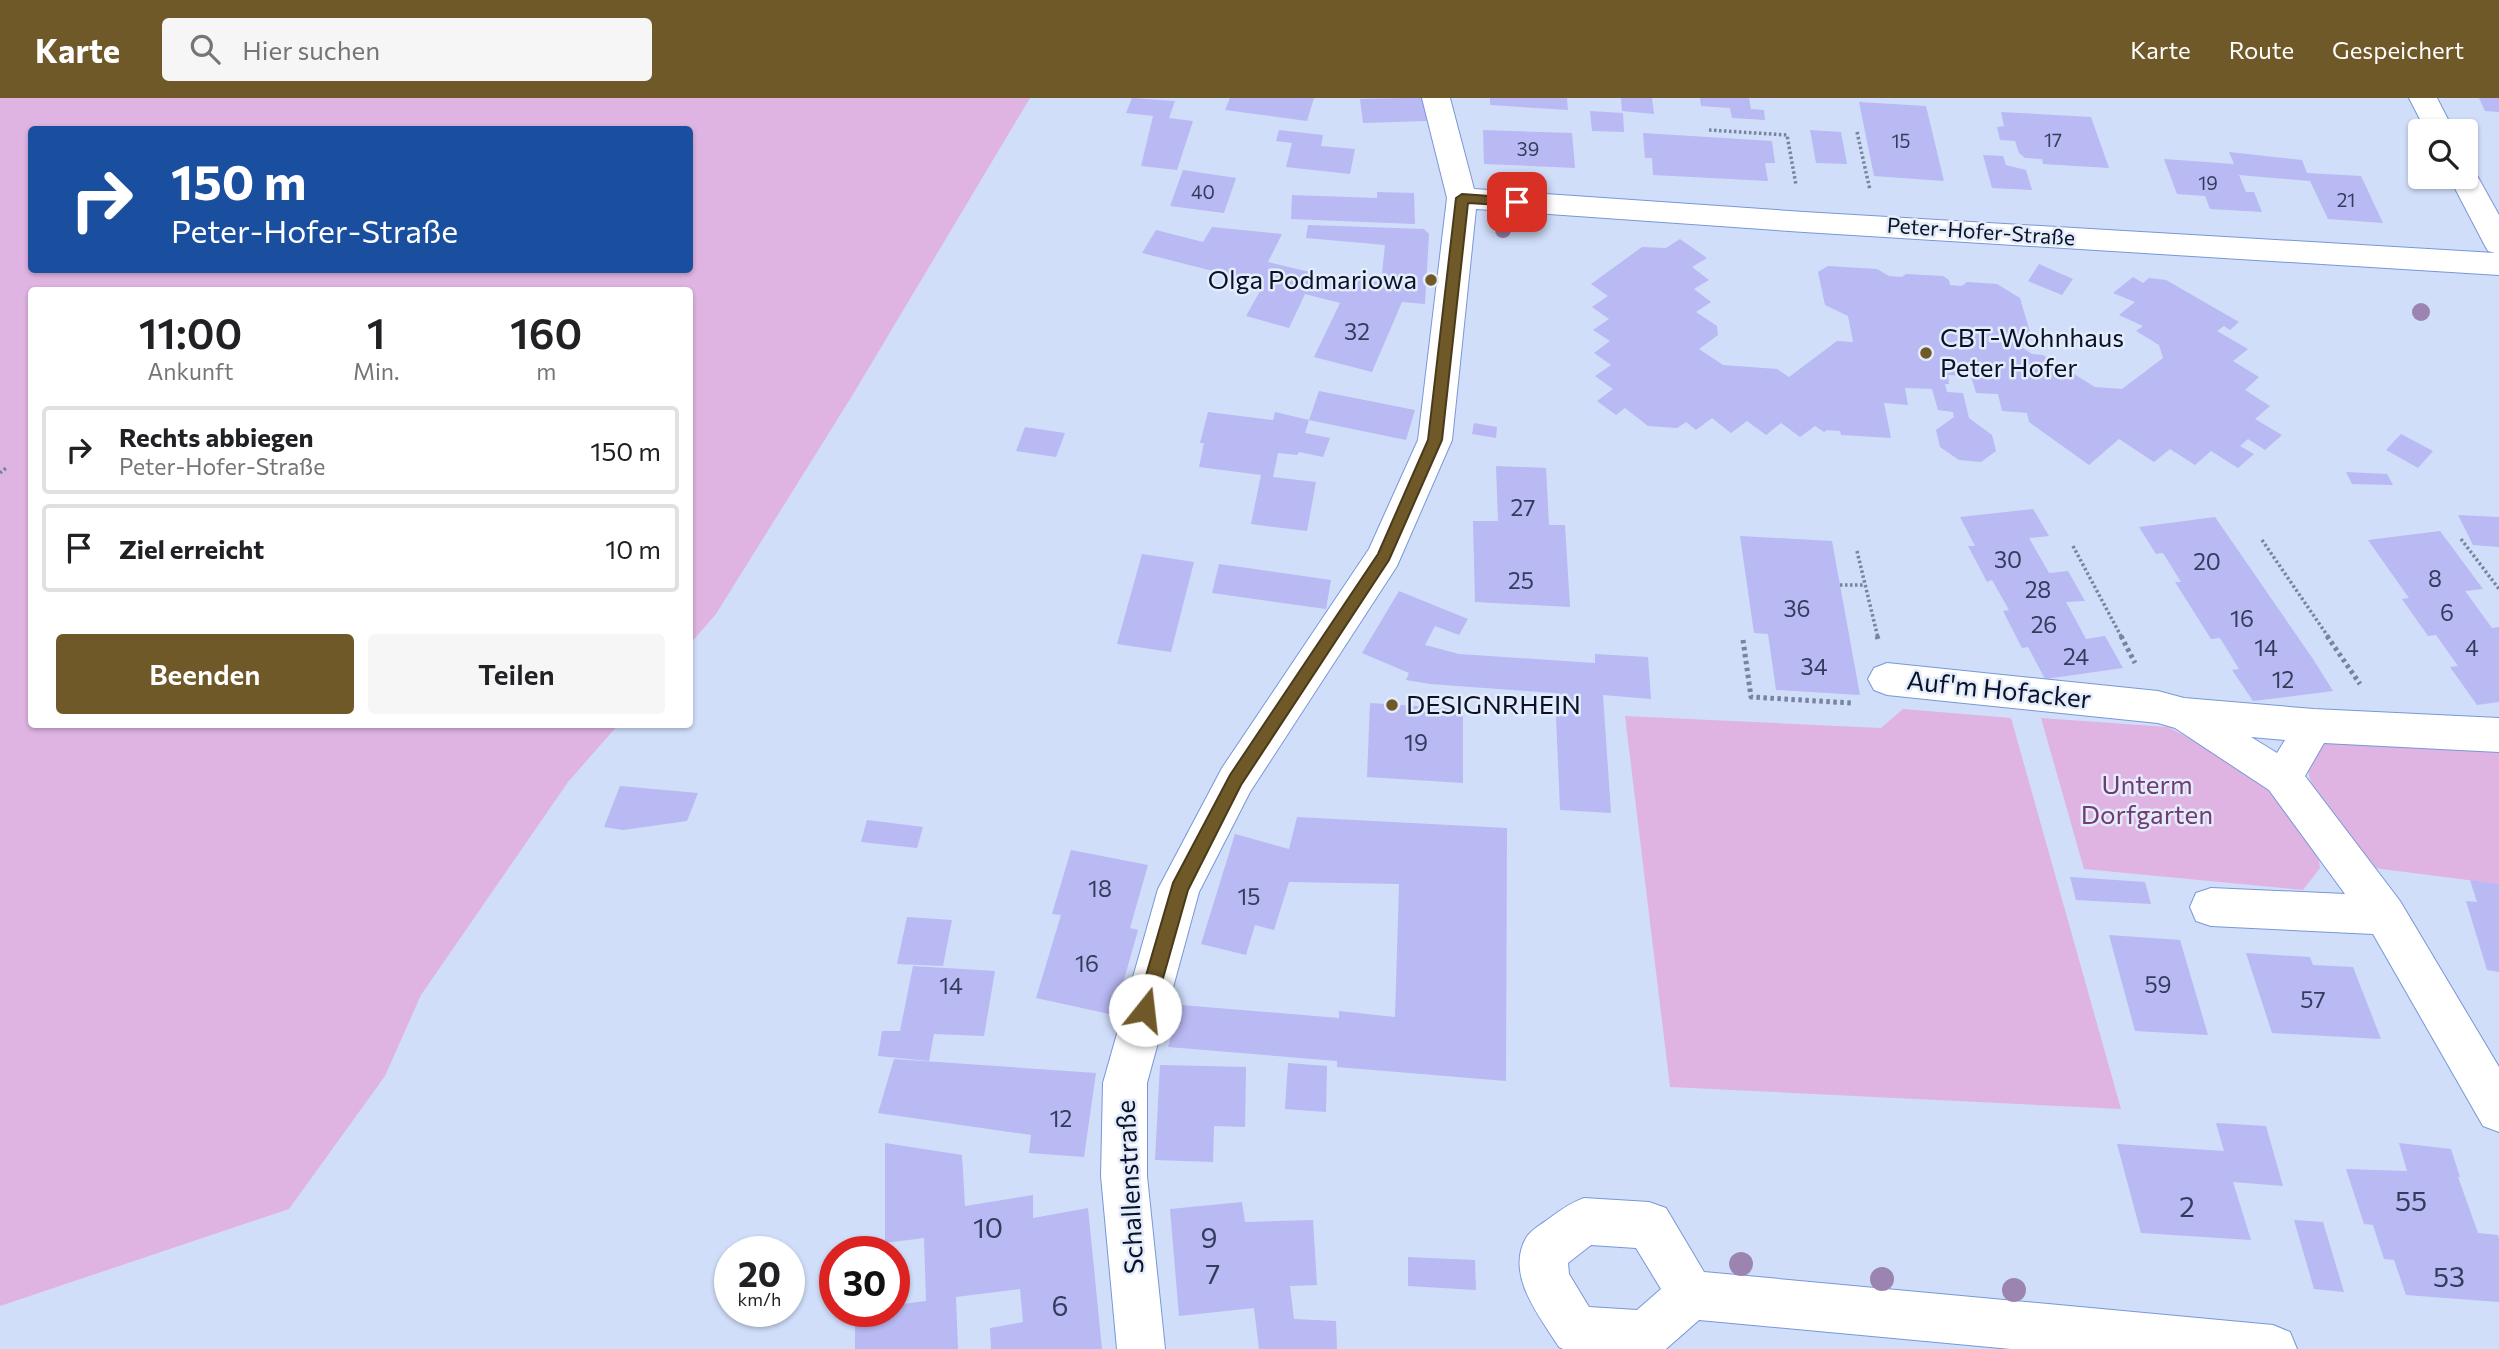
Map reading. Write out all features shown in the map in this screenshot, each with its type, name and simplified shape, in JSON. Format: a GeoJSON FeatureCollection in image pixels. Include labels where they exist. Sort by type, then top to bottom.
{"type":"FeatureCollection","features":[{"type":"Feature","properties":{"kind":"street","name":"Schallenstraße"},"geometry":{"type":"LineString","coordinates":[[1141,1349],[1124,1176],[1125,1083],[1180,889],[1236,780],[1384,556],[1435,440],[1462,198],[1436,98]]}},
{"type":"Feature","properties":{"kind":"street"},"geometry":{"type":"LineString","coordinates":[[2423,98],[2434,119]]}},
{"type":"Feature","properties":{"kind":"street"},"geometry":{"type":"LineString","coordinates":[[2470,189],[2499,244]]}},
{"type":"Feature","properties":{"kind":"street","name":"Peter-Hofer-Straße"},"geometry":{"type":"LineString","coordinates":[[1462,198],[1804,222],[2499,264]]}},
{"type":"Feature","properties":{"kind":"street","name":"Auf'm Hofacker"},"geometry":{"type":"LineString","coordinates":[[1887,679],[2314,726],[2499,735]]}},
{"type":"Feature","properties":{"kind":"street"},"geometry":{"type":"LineString","coordinates":[[2171,710],[2283,778],[2385,915],[2499,1110]]}},
{"type":"Feature","properties":{"kind":"street"},"geometry":{"type":"LineString","coordinates":[[2283,778],[2314,726]]}},
{"type":"Feature","properties":{"kind":"street"},"geometry":{"type":"LineString","coordinates":[[2211,906],[2385,915]]}},
{"type":"Feature","properties":{"kind":"street"},"geometry":{"type":"LineString","coordinates":[[1690,1295],[2273,1349]]}},
{"type":"Feature","properties":{"kind":"path"},"geometry":{"type":"LineString","coordinates":[[1709,131],[1787,135],[1804,222]]}},
{"type":"Feature","properties":{"kind":"path"},"geometry":{"type":"LineString","coordinates":[[1857,132],[1878,225]]}},
{"type":"Feature","properties":{"kind":"path"},"geometry":{"type":"LineString","coordinates":[[0,473],[6,468]]}},
{"type":"Feature","properties":{"kind":"path"},"geometry":{"type":"LineString","coordinates":[[2461,539],[2499,589]]}},
{"type":"Feature","properties":{"kind":"path"},"geometry":{"type":"LineString","coordinates":[[2262,540],[2391,730]]}},
{"type":"Feature","properties":{"kind":"path"},"geometry":{"type":"LineString","coordinates":[[2073,546],[2171,710]]}},
{"type":"Feature","properties":{"kind":"path","name":"Auf'm Hofacker"},"geometry":{"type":"LineString","coordinates":[[1857,551],[1887,679]]}},
{"type":"Feature","properties":{"kind":"path"},"geometry":{"type":"LineString","coordinates":[[1840,585],[1866,585]]}},
{"type":"Feature","properties":{"kind":"path"},"geometry":{"type":"LineString","coordinates":[[1743,640],[1751,697],[1876,704],[1887,679]]}},
{"type":"Feature","properties":{"kind":"green space"},"geometry":{"type":"Polygon","coordinates":[[[0,98],[1030,98],[852,396],[716,614],[693,641],[693,287],[28,287],[28,728],[615,728],[568,782],[421,995],[385,1076],[289,1209],[0,1306],[0,98]]]}},
{"type":"Feature","properties":{"kind":"green space"},"geometry":{"type":"Polygon","coordinates":[[[1903,709],[2011,718],[2121,1109],[1670,1087],[1625,716],[1881,728],[1903,709]]]}},
{"type":"Feature","properties":{"kind":"green space","name":"Unterm Dorfgarten"},"geometry":{"type":"Polygon","coordinates":[[[2041,718],[2168,727],[2248,770],[2281,800],[2316,842],[2320,868],[2303,890],[2084,869],[2041,718]]]}},
{"type":"Feature","properties":{"kind":"green space"},"geometry":{"type":"Polygon","coordinates":[[[2327,743],[2499,749],[2499,884],[2374,868],[2329,811],[2310,779],[2312,758],[2327,743]]]}},
{"type":"Feature","properties":{"kind":"building"},"geometry":{"type":"Polygon","coordinates":[[[1132,98],[1175,101],[1169,118],[1193,121],[1177,170],[1141,166],[1153,116],[1126,113],[1132,98]]]}},
{"type":"Feature","properties":{"kind":"building"},"geometry":{"type":"Polygon","coordinates":[[[1230,98],[1314,98],[1307,121],[1225,110],[1230,98]]]}},
{"type":"Feature","properties":{"kind":"building"},"geometry":{"type":"Polygon","coordinates":[[[1422,98],[1427,121],[1363,123],[1360,99],[1422,98]]]}},
{"type":"Feature","properties":{"kind":"building"},"geometry":{"type":"Polygon","coordinates":[[[1490,98],[1567,98],[1568,110],[1490,105],[1490,98]]]}},
{"type":"Feature","properties":{"kind":"building"},"geometry":{"type":"Polygon","coordinates":[[[1621,98],[1652,98],[1654,114],[1622,111],[1621,98]]]}},
{"type":"Feature","properties":{"kind":"building"},"geometry":{"type":"Polygon","coordinates":[[[1700,98],[1749,98],[1751,109],[1764,110],[1765,120],[1732,118],[1730,108],[1701,106],[1700,98]]]}},
{"type":"Feature","properties":{"kind":"building"},"geometry":{"type":"Polygon","coordinates":[[[2479,98],[2499,98],[2499,112],[2485,111],[2479,98]]]}},
{"type":"Feature","properties":{"kind":"building"},"geometry":{"type":"Polygon","coordinates":[[[1859,102],[1926,106],[1944,181],[1874,176],[1859,102]]]}},
{"type":"Feature","properties":{"kind":"building"},"geometry":{"type":"Polygon","coordinates":[[[1590,111],[1623,113],[1624,132],[1592,131],[1590,111]]]}},
{"type":"Feature","properties":{"kind":"building"},"geometry":{"type":"Polygon","coordinates":[[[2001,112],[2091,117],[2109,168],[2043,164],[2042,159],[2025,158],[2019,153],[2015,141],[2000,140],[1997,127],[2004,126],[2001,112]]]}},
{"type":"Feature","properties":{"kind":"building"},"geometry":{"type":"Polygon","coordinates":[[[1279,130],[1323,135],[1321,146],[1355,149],[1350,174],[1286,167],[1292,143],[1276,141],[1279,130]]]}},
{"type":"Feature","properties":{"kind":"building"},"geometry":{"type":"Polygon","coordinates":[[[1483,130],[1572,133],[1575,168],[1484,164],[1483,130]]]}},
{"type":"Feature","properties":{"kind":"building"},"geometry":{"type":"Polygon","coordinates":[[[1810,130],[1841,132],[1847,164],[1816,163],[1810,130]]]}},
{"type":"Feature","properties":{"kind":"building"},"geometry":{"type":"Polygon","coordinates":[[[1643,133],[1772,141],[1775,163],[1765,163],[1768,181],[1653,175],[1652,158],[1645,158],[1643,133]]]}},
{"type":"Feature","properties":{"kind":"building"},"geometry":{"type":"Polygon","coordinates":[[[2229,152],[2302,160],[2307,173],[2361,176],[2383,223],[2328,219],[2310,181],[2239,175],[2246,192],[2254,192],[2262,212],[2210,209],[2205,196],[2177,194],[2164,159],[2234,164],[2229,152]]]}},
{"type":"Feature","properties":{"kind":"building"},"geometry":{"type":"Polygon","coordinates":[[[1983,155],[2003,156],[2006,165],[2026,170],[2032,190],[1992,188],[1983,155]]]}},
{"type":"Feature","properties":{"kind":"building"},"geometry":{"type":"Polygon","coordinates":[[[1183,170],[1236,178],[1224,213],[1170,206],[1183,170]]]}},
{"type":"Feature","properties":{"kind":"building"},"geometry":{"type":"Polygon","coordinates":[[[1377,192],[1414,193],[1415,224],[1291,219],[1292,195],[1377,198],[1377,192]]]}},
{"type":"Feature","properties":{"kind":"building"},"geometry":{"type":"Polygon","coordinates":[[[1308,225],[1424,229],[1429,234],[1425,304],[1402,302],[1372,372],[1314,357],[1340,303],[1305,294],[1289,328],[1246,316],[1264,284],[1142,253],[1156,230],[1203,242],[1212,227],[1282,234],[1268,262],[1347,281],[1350,275],[1381,283],[1385,245],[1306,238],[1308,225]]]}},
{"type":"Feature","properties":{"kind":"building","name":"CBT-Wohnhaus Peter Hofer"},"geometry":{"type":"Polygon","coordinates":[[[1680,239],[1707,258],[1692,267],[1709,280],[1694,289],[1711,302],[1696,312],[1717,326],[1718,335],[1699,349],[1723,365],[1777,369],[1789,377],[1837,341],[1853,342],[1848,316],[1825,305],[1818,272],[1828,266],[1877,269],[1889,276],[1943,276],[1949,280],[1950,285],[1962,286],[1967,282],[1997,284],[2020,298],[2032,339],[2021,347],[2032,354],[2043,355],[2095,387],[2122,389],[2163,358],[2159,345],[2136,331],[2143,326],[2119,315],[2135,302],[2113,293],[2133,277],[2143,283],[2149,278],[2166,280],[2239,322],[2230,330],[2224,326],[2217,331],[2248,349],[2233,361],[2259,377],[2245,390],[2270,406],[2255,419],[2282,435],[2265,450],[2248,439],[2240,446],[2254,454],[2238,468],[2211,451],[2195,465],[2170,449],[2154,462],[2119,439],[2089,465],[2029,422],[2027,413],[2002,411],[1998,394],[1976,393],[1971,376],[1948,375],[1949,384],[1945,384],[1947,392],[1963,393],[1969,418],[1992,435],[1996,451],[1981,462],[1959,460],[1940,447],[1936,430],[1954,417],[1953,412],[1938,410],[1932,389],[1905,388],[1908,405],[1884,403],[1891,438],[1841,435],[1840,431],[1824,432],[1815,426],[1800,437],[1781,423],[1766,435],[1747,421],[1731,433],[1712,418],[1696,430],[1686,422],[1677,428],[1648,426],[1625,408],[1616,415],[1597,401],[1613,389],[1595,376],[1611,365],[1594,353],[1610,341],[1593,330],[1609,319],[1592,307],[1608,296],[1591,284],[1642,247],[1666,248],[1680,239]]]}},
{"type":"Feature","properties":{"kind":"building"},"geometry":{"type":"Polygon","coordinates":[[[2039,264],[2073,279],[2062,295],[2028,281],[2039,264]]]}},
{"type":"Feature","properties":{"kind":"building"},"geometry":{"type":"Polygon","coordinates":[[[1319,391],[1415,410],[1406,440],[1309,420],[1319,391]]]}},
{"type":"Feature","properties":{"kind":"building"},"geometry":{"type":"Polygon","coordinates":[[[1208,412],[1273,420],[1275,412],[1309,420],[1305,433],[1330,438],[1323,457],[1299,452],[1297,455],[1278,453],[1273,477],[1316,482],[1307,531],[1251,524],[1261,475],[1199,467],[1204,443],[1200,443],[1208,412]]]}},
{"type":"Feature","properties":{"kind":"building"},"geometry":{"type":"Polygon","coordinates":[[[1474,423],[1497,427],[1496,438],[1472,434],[1474,423]]]}},
{"type":"Feature","properties":{"kind":"building"},"geometry":{"type":"Polygon","coordinates":[[[1025,427],[1065,433],[1056,457],[1016,451],[1025,427]]]}},
{"type":"Feature","properties":{"kind":"building"},"geometry":{"type":"Polygon","coordinates":[[[2401,434],[2433,451],[2418,468],[2386,450],[2401,434]]]}},
{"type":"Feature","properties":{"kind":"building"},"geometry":{"type":"Polygon","coordinates":[[[1496,466],[1546,468],[1549,525],[1565,525],[1570,607],[1475,602],[1473,521],[1498,521],[1496,466]]]}},
{"type":"Feature","properties":{"kind":"building"},"geometry":{"type":"Polygon","coordinates":[[[2346,472],[2387,474],[2393,485],[2352,484],[2346,472]]]}},
{"type":"Feature","properties":{"kind":"building"},"geometry":{"type":"Polygon","coordinates":[[[2033,509],[2049,536],[2029,538],[2049,573],[2068,571],[2085,601],[2066,602],[2086,639],[2105,636],[2123,668],[2045,679],[2028,647],[2022,648],[2003,611],[2009,610],[1992,580],[1987,582],[1968,546],[1975,546],[1960,517],[2033,509]]]}},
{"type":"Feature","properties":{"kind":"building"},"geometry":{"type":"Polygon","coordinates":[[[2458,515],[2499,517],[2499,547],[2473,545],[2458,515]]]}},
{"type":"Feature","properties":{"kind":"building"},"geometry":{"type":"Polygon","coordinates":[[[2215,517],[2333,691],[2253,701],[2232,670],[2239,669],[2220,638],[2211,639],[2175,582],[2181,582],[2163,553],[2156,554],[2139,527],[2215,517]]]}},
{"type":"Feature","properties":{"kind":"building"},"geometry":{"type":"Polygon","coordinates":[[[2440,531],[2483,589],[2465,591],[2492,628],[2499,627],[2499,702],[2477,705],[2450,667],[2458,666],[2436,635],[2428,636],[2402,599],[2409,598],[2368,540],[2440,531]]]}},
{"type":"Feature","properties":{"kind":"building"},"geometry":{"type":"Polygon","coordinates":[[[1740,536],[1832,541],[1860,695],[1776,690],[1768,634],[1754,633],[1740,536]]]}},
{"type":"Feature","properties":{"kind":"building"},"geometry":{"type":"Polygon","coordinates":[[[1142,554],[1194,562],[1171,652],[1117,644],[1142,554]]]}},
{"type":"Feature","properties":{"kind":"building"},"geometry":{"type":"Polygon","coordinates":[[[1219,564],[1331,580],[1326,609],[1212,593],[1219,564]]]}},
{"type":"Feature","properties":{"kind":"building"},"geometry":{"type":"Polygon","coordinates":[[[1399,591],[1468,619],[1459,635],[1435,626],[1425,645],[1459,654],[1595,663],[1595,654],[1648,657],[1651,699],[1603,695],[1611,813],[1560,810],[1555,693],[1406,680],[1409,673],[1362,653],[1399,591]]]}},
{"type":"Feature","properties":{"kind":"building"},"geometry":{"type":"Polygon","coordinates":[[[1370,703],[1463,709],[1463,783],[1367,777],[1370,703]]]}},
{"type":"Feature","properties":{"kind":"building"},"geometry":{"type":"Polygon","coordinates":[[[620,786],[698,793],[687,821],[623,830],[604,827],[620,786]]]}},
{"type":"Feature","properties":{"kind":"building"},"geometry":{"type":"Polygon","coordinates":[[[1297,817],[1507,828],[1506,1081],[1337,1067],[1337,1061],[1168,1047],[1181,1005],[1339,1018],[1339,1011],[1395,1017],[1399,884],[1289,882],[1274,930],[1255,925],[1246,955],[1201,944],[1235,834],[1289,849],[1297,817]]]}},
{"type":"Feature","properties":{"kind":"building"},"geometry":{"type":"Polygon","coordinates":[[[867,820],[923,827],[917,848],[861,842],[867,820]]]}},
{"type":"Feature","properties":{"kind":"building"},"geometry":{"type":"Polygon","coordinates":[[[1071,850],[1148,865],[1130,928],[1138,930],[1114,1015],[1036,998],[1061,915],[1052,914],[1071,850]]]}},
{"type":"Feature","properties":{"kind":"building"},"geometry":{"type":"Polygon","coordinates":[[[2070,877],[2145,882],[2151,904],[2076,900],[2070,877]]]}},
{"type":"Feature","properties":{"kind":"building"},"geometry":{"type":"Polygon","coordinates":[[[2470,880],[2499,884],[2499,972],[2487,970],[2466,901],[2477,902],[2470,880]]]}},
{"type":"Feature","properties":{"kind":"building"},"geometry":{"type":"Polygon","coordinates":[[[907,917],[952,920],[943,966],[897,964],[907,917]]]}},
{"type":"Feature","properties":{"kind":"building"},"geometry":{"type":"Polygon","coordinates":[[[2109,935],[2180,940],[2208,1035],[2135,1031],[2109,935]]]}},
{"type":"Feature","properties":{"kind":"building"},"geometry":{"type":"Polygon","coordinates":[[[2246,953],[2310,957],[2313,965],[2353,967],[2381,1039],[2272,1033],[2246,953]]]}},
{"type":"Feature","properties":{"kind":"building"},"geometry":{"type":"Polygon","coordinates":[[[913,966],[995,971],[984,1036],[934,1034],[929,1061],[878,1056],[882,1031],[900,1031],[913,966]]]}},
{"type":"Feature","properties":{"kind":"building"},"geometry":{"type":"Polygon","coordinates":[[[894,1059],[1096,1073],[1084,1157],[1029,1153],[1031,1135],[878,1113],[894,1059]]]}},
{"type":"Feature","properties":{"kind":"building"},"geometry":{"type":"Polygon","coordinates":[[[1288,1063],[1327,1066],[1326,1112],[1285,1109],[1288,1063]]]}},
{"type":"Feature","properties":{"kind":"building"},"geometry":{"type":"Polygon","coordinates":[[[1160,1065],[1246,1067],[1245,1127],[1214,1126],[1213,1162],[1155,1160],[1160,1065]]]}},
{"type":"Feature","properties":{"kind":"building"},"geometry":{"type":"Polygon","coordinates":[[[2216,1123],[2266,1126],[2283,1186],[2233,1182],[2251,1240],[2141,1233],[2117,1144],[2224,1151],[2216,1123]]]}},
{"type":"Feature","properties":{"kind":"building"},"geometry":{"type":"Polygon","coordinates":[[[885,1143],[962,1155],[965,1206],[1033,1195],[1033,1218],[1088,1208],[1102,1349],[991,1349],[990,1328],[1023,1322],[1020,1289],[956,1297],[958,1349],[855,1349],[855,1327],[910,1327],[910,1303],[926,1301],[924,1238],[910,1240],[910,1236],[885,1236],[885,1143]]]}},
{"type":"Feature","properties":{"kind":"building"},"geometry":{"type":"Polygon","coordinates":[[[2399,1143],[2451,1149],[2478,1233],[2498,1235],[2499,1302],[2406,1295],[2394,1260],[2384,1259],[2373,1225],[2364,1224],[2346,1169],[2407,1171],[2399,1143]]]}},
{"type":"Feature","properties":{"kind":"building"},"geometry":{"type":"Polygon","coordinates":[[[1242,1202],[1245,1222],[1313,1220],[1317,1285],[1290,1286],[1294,1319],[1336,1321],[1337,1349],[1259,1349],[1254,1308],[1179,1316],[1170,1209],[1242,1202]]]}},
{"type":"Feature","properties":{"kind":"building"},"geometry":{"type":"Polygon","coordinates":[[[2294,1220],[2323,1222],[2344,1292],[2314,1289],[2294,1220]]]}},
{"type":"Feature","properties":{"kind":"building"},"geometry":{"type":"Polygon","coordinates":[[[1408,1257],[1475,1260],[1476,1290],[1408,1286],[1408,1257]]]}},
{"type":"Feature","properties":{"kind":"place","name":"Olga Podmariowa"},"geometry":{"type":"Point","coordinates":[1431,280]}},
{"type":"Feature","properties":{"kind":"place","name":"CBT-Wohnhaus Peter Hofer"},"geometry":{"type":"Point","coordinates":[1926,353]}},
{"type":"Feature","properties":{"kind":"place","name":"DESIGNRHEIN"},"geometry":{"type":"Point","coordinates":[1392,705]}},
{"type":"Feature","properties":{"kind":"route"},"geometry":{"type":"LineString","coordinates":[[1145,1010],[1180,889],[1236,780],[1384,556],[1435,440],[1462,198],[1517,202]]}}]}
